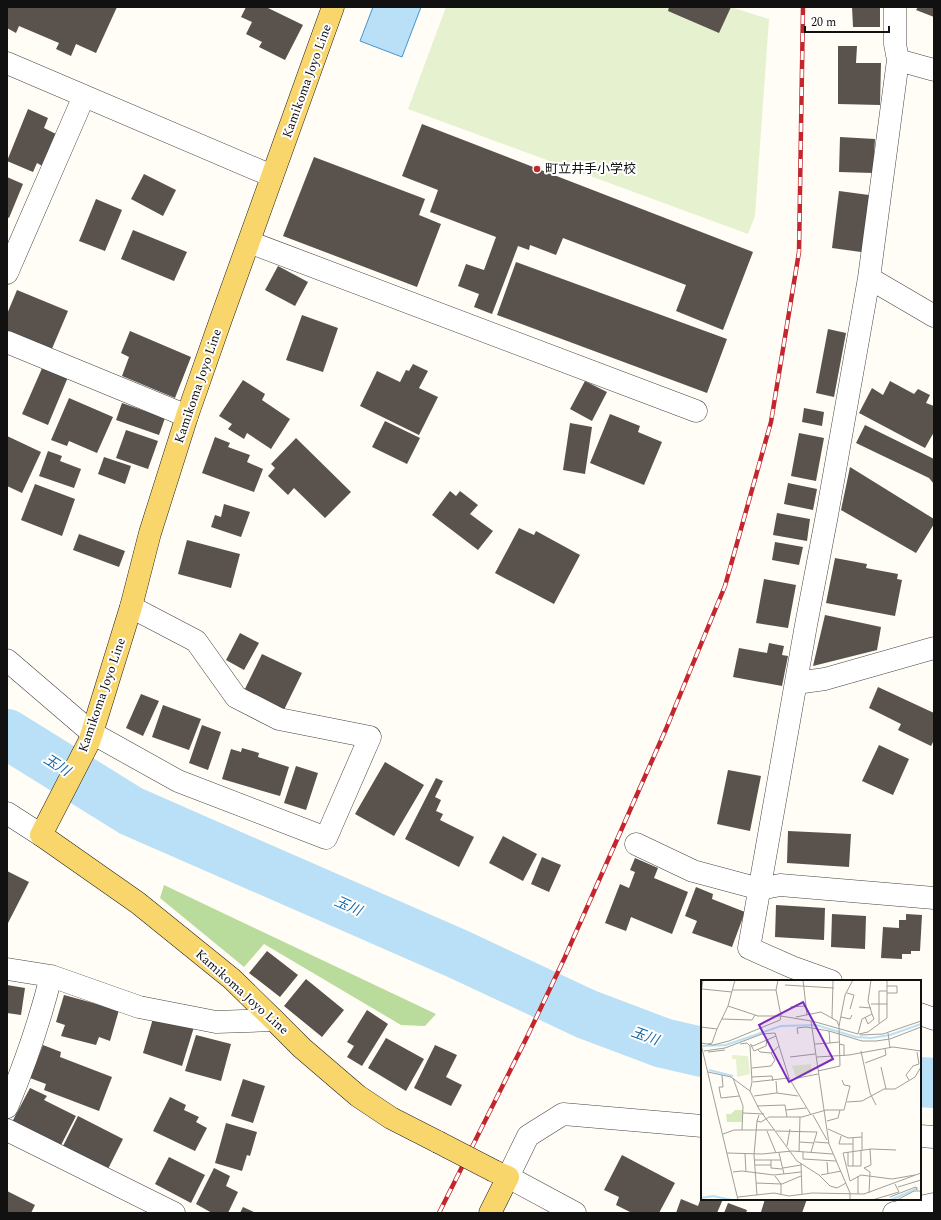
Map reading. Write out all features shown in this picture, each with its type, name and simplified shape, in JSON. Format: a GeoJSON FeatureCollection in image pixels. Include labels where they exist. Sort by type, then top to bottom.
{"type":"FeatureCollection","features":[{"type":"Feature","properties":{"kind":"main road","name":"Kamikoma Joyo Line"},"geometry":{"type":"LineString","coordinates":[[333,7],[187,416],[150,533],[131,606],[90,737],[41,835],[138,903],[232,979],[302,1048],[358,1096],[391,1118],[501,1174]]}},
{"type":"Feature","properties":{"kind":"main road"},"geometry":{"type":"LineString","coordinates":[[490,1213],[501,1174]]}},
{"type":"Feature","properties":{"kind":"street"},"geometry":{"type":"LineString","coordinates":[[828,980],[792,967],[749,948],[869,278],[898,60],[894,44],[895,7]]}},
{"type":"Feature","properties":{"kind":"street"},"geometry":{"type":"LineString","coordinates":[[898,60],[934,70]]}},
{"type":"Feature","properties":{"kind":"street"},"geometry":{"type":"LineString","coordinates":[[7,63],[272,176]]}},
{"type":"Feature","properties":{"kind":"street"},"geometry":{"type":"LineString","coordinates":[[7,273],[84,96]]}},
{"type":"Feature","properties":{"kind":"street"},"geometry":{"type":"LineString","coordinates":[[248,242],[696,411]]}},
{"type":"Feature","properties":{"kind":"street"},"geometry":{"type":"LineString","coordinates":[[869,278],[934,316]]}},
{"type":"Feature","properties":{"kind":"street"},"geometry":{"type":"LineString","coordinates":[[7,342],[187,416]]}},
{"type":"Feature","properties":{"kind":"street"},"geometry":{"type":"LineString","coordinates":[[7,660],[90,737],[178,781],[326,838],[370,737],[279,718],[236,697],[196,641],[131,606]]}},
{"type":"Feature","properties":{"kind":"street"},"geometry":{"type":"LineString","coordinates":[[796,682],[825,679],[934,648]]}},
{"type":"Feature","properties":{"kind":"street"},"geometry":{"type":"LineString","coordinates":[[7,813],[41,835]]}},
{"type":"Feature","properties":{"kind":"street"},"geometry":{"type":"LineString","coordinates":[[636,844],[693,871],[760,889],[780,885],[934,898]]}},
{"type":"Feature","properties":{"kind":"street"},"geometry":{"type":"LineString","coordinates":[[7,969],[51,976],[139,1007],[216,1022],[274,1020]]}},
{"type":"Feature","properties":{"kind":"street"},"geometry":{"type":"LineString","coordinates":[[7,1107],[18,1082],[43,1007],[51,976]]}},
{"type":"Feature","properties":{"kind":"street"},"geometry":{"type":"LineString","coordinates":[[921,1014],[934,1019]]}},
{"type":"Feature","properties":{"kind":"street"},"geometry":{"type":"LineString","coordinates":[[574,1213],[501,1174],[528,1136],[562,1114],[701,1126]]}},
{"type":"Feature","properties":{"kind":"street"},"geometry":{"type":"LineString","coordinates":[[7,1130],[174,1213]]}},
{"type":"Feature","properties":{"kind":"street"},"geometry":{"type":"LineString","coordinates":[[921,1136],[934,1137]]}},
{"type":"Feature","properties":{"kind":"street"},"geometry":{"type":"LineString","coordinates":[[894,1213],[934,1204]]}},
{"type":"Feature","properties":{"kind":"green space"},"geometry":{"type":"Polygon","coordinates":[[[446,7],[731,7],[769,19],[755,216],[748,234],[408,109],[446,7]]]}},
{"type":"Feature","properties":{"kind":"green space"},"geometry":{"type":"Polygon","coordinates":[[[164,885],[436,1014],[425,1026],[401,1025],[264,944],[244,967],[160,898],[164,885]]]}},
{"type":"Feature","properties":{"kind":"water"},"geometry":{"type":"Polygon","coordinates":[[[373,7],[421,7],[402,57],[360,41],[373,7]]]}},
{"type":"Feature","properties":{"kind":"building"},"geometry":{"type":"Polygon","coordinates":[[[7,7],[117,7],[96,53],[76,44],[71,56],[56,49],[59,43],[19,26],[16,33],[7,28],[7,7]]]}},
{"type":"Feature","properties":{"kind":"building"},"geometry":{"type":"Polygon","coordinates":[[[246,7],[266,7],[303,25],[285,60],[259,47],[262,42],[246,34],[252,22],[241,17],[246,7]]]}},
{"type":"Feature","properties":{"kind":"building"},"geometry":{"type":"Polygon","coordinates":[[[669,7],[731,7],[719,33],[668,11],[669,7]]]}},
{"type":"Feature","properties":{"kind":"building"},"geometry":{"type":"Polygon","coordinates":[[[852,7],[880,7],[880,27],[853,27],[852,7]]]}},
{"type":"Feature","properties":{"kind":"building"},"geometry":{"type":"Polygon","coordinates":[[[918,7],[934,7],[934,17],[916,10],[918,7]]]}},
{"type":"Feature","properties":{"kind":"building"},"geometry":{"type":"Polygon","coordinates":[[[838,46],[857,46],[856,63],[881,63],[880,105],[838,104],[838,46]]]}},
{"type":"Feature","properties":{"kind":"building"},"geometry":{"type":"Polygon","coordinates":[[[28,109],[48,118],[44,128],[58,135],[44,167],[37,163],[33,172],[7,161],[28,109]]]}},
{"type":"Feature","properties":{"kind":"building"},"geometry":{"type":"Polygon","coordinates":[[[422,124],[753,252],[723,330],[676,311],[686,285],[563,238],[556,255],[530,245],[529,250],[518,246],[492,314],[474,307],[479,294],[458,286],[466,264],[484,270],[496,237],[430,212],[438,190],[402,176],[422,124]]]}},
{"type":"Feature","properties":{"kind":"building"},"geometry":{"type":"Polygon","coordinates":[[[840,137],[875,139],[873,173],[839,172],[840,137]]]}},
{"type":"Feature","properties":{"kind":"building"},"geometry":{"type":"Polygon","coordinates":[[[314,157],[425,199],[419,215],[441,224],[417,287],[283,236],[314,157]]]}},
{"type":"Feature","properties":{"kind":"building"},"geometry":{"type":"Polygon","coordinates":[[[144,174],[176,190],[163,216],[131,199],[144,174]]]}},
{"type":"Feature","properties":{"kind":"building"},"geometry":{"type":"Polygon","coordinates":[[[7,177],[23,184],[9,218],[7,217],[7,177]]]}},
{"type":"Feature","properties":{"kind":"building"},"geometry":{"type":"Polygon","coordinates":[[[839,191],[869,195],[868,253],[832,248],[839,191]]]}},
{"type":"Feature","properties":{"kind":"building"},"geometry":{"type":"Polygon","coordinates":[[[96,199],[122,210],[105,251],[79,241],[96,199]]]}},
{"type":"Feature","properties":{"kind":"building"},"geometry":{"type":"Polygon","coordinates":[[[133,230],[187,252],[174,281],[121,259],[133,230]]]}},
{"type":"Feature","properties":{"kind":"building"},"geometry":{"type":"Polygon","coordinates":[[[516,262],[727,339],[707,393],[497,315],[516,262]]]}},
{"type":"Feature","properties":{"kind":"building"},"geometry":{"type":"Polygon","coordinates":[[[278,266],[308,282],[295,306],[265,290],[278,266]]]}},
{"type":"Feature","properties":{"kind":"building"},"geometry":{"type":"Polygon","coordinates":[[[17,290],[68,311],[51,351],[7,333],[7,314],[17,290]]]}},
{"type":"Feature","properties":{"kind":"building"},"geometry":{"type":"Polygon","coordinates":[[[302,315],[338,328],[323,372],[286,360],[302,315]]]}},
{"type":"Feature","properties":{"kind":"building"},"geometry":{"type":"Polygon","coordinates":[[[828,329],[846,333],[834,397],[816,393],[828,329]]]}},
{"type":"Feature","properties":{"kind":"building"},"geometry":{"type":"Polygon","coordinates":[[[130,331],[191,357],[175,398],[122,376],[129,357],[121,353],[130,331]]]}},
{"type":"Feature","properties":{"kind":"building"},"geometry":{"type":"Polygon","coordinates":[[[413,364],[428,371],[419,388],[438,397],[419,435],[360,406],[377,371],[400,382],[406,370],[409,371],[413,364]]]}},
{"type":"Feature","properties":{"kind":"building"},"geometry":{"type":"Polygon","coordinates":[[[43,366],[68,377],[48,425],[22,414],[43,366]]]}},
{"type":"Feature","properties":{"kind":"building"},"geometry":{"type":"Polygon","coordinates":[[[243,380],[265,394],[262,400],[290,419],[271,449],[247,433],[244,439],[228,429],[232,424],[219,416],[243,380]]]}},
{"type":"Feature","properties":{"kind":"building"},"geometry":{"type":"Polygon","coordinates":[[[585,381],[607,392],[592,421],[570,409],[585,381]]]}},
{"type":"Feature","properties":{"kind":"building"},"geometry":{"type":"Polygon","coordinates":[[[890,381],[914,394],[918,389],[930,395],[926,403],[934,406],[934,432],[925,448],[859,413],[872,388],[883,395],[890,381]]]}},
{"type":"Feature","properties":{"kind":"building"},"geometry":{"type":"Polygon","coordinates":[[[69,398],[113,417],[97,453],[69,441],[67,446],[51,440],[69,398]]]}},
{"type":"Feature","properties":{"kind":"building"},"geometry":{"type":"Polygon","coordinates":[[[122,403],[165,418],[159,435],[116,420],[122,403]]]}},
{"type":"Feature","properties":{"kind":"building"},"geometry":{"type":"Polygon","coordinates":[[[804,408],[824,412],[822,426],[802,422],[804,408]]]}},
{"type":"Feature","properties":{"kind":"building"},"geometry":{"type":"Polygon","coordinates":[[[610,414],[640,426],[638,432],[662,442],[644,485],[590,463],[610,414]]]}},
{"type":"Feature","properties":{"kind":"building"},"geometry":{"type":"Polygon","coordinates":[[[385,421],[420,438],[407,464],[372,447],[385,421]]]}},
{"type":"Feature","properties":{"kind":"building"},"geometry":{"type":"Polygon","coordinates":[[[570,423],[592,427],[585,474],[563,470],[570,423]]]}},
{"type":"Feature","properties":{"kind":"building"},"geometry":{"type":"Polygon","coordinates":[[[865,425],[934,459],[934,484],[929,478],[856,443],[865,425]]]}},
{"type":"Feature","properties":{"kind":"building"},"geometry":{"type":"Polygon","coordinates":[[[126,430],[158,441],[148,469],[116,458],[126,430]]]}},
{"type":"Feature","properties":{"kind":"building"},"geometry":{"type":"Polygon","coordinates":[[[799,433],[824,438],[816,481],[791,476],[799,433]]]}},
{"type":"Feature","properties":{"kind":"building"},"geometry":{"type":"Polygon","coordinates":[[[7,436],[41,452],[22,493],[7,486],[7,436]]]}},
{"type":"Feature","properties":{"kind":"building"},"geometry":{"type":"Polygon","coordinates":[[[215,437],[230,443],[228,447],[250,455],[247,462],[263,469],[254,492],[202,473],[215,437]]]}},
{"type":"Feature","properties":{"kind":"building"},"geometry":{"type":"Polygon","coordinates":[[[296,438],[351,492],[325,518],[294,488],[288,495],[268,476],[275,468],[271,464],[296,438]]]}},
{"type":"Feature","properties":{"kind":"building"},"geometry":{"type":"Polygon","coordinates":[[[48,451],[62,456],[60,461],[81,469],[74,488],[39,476],[48,451]]]}},
{"type":"Feature","properties":{"kind":"building"},"geometry":{"type":"Polygon","coordinates":[[[104,457],[131,466],[125,484],[98,474],[104,457]]]}},
{"type":"Feature","properties":{"kind":"building"},"geometry":{"type":"Polygon","coordinates":[[[850,467],[934,519],[934,524],[916,553],[841,510],[850,467]]]}},
{"type":"Feature","properties":{"kind":"building"},"geometry":{"type":"Polygon","coordinates":[[[788,483],[817,489],[813,510],[784,504],[788,483]]]}},
{"type":"Feature","properties":{"kind":"building"},"geometry":{"type":"Polygon","coordinates":[[[35,484],[75,499],[62,536],[21,520],[35,484]]]}},
{"type":"Feature","properties":{"kind":"building"},"geometry":{"type":"Polygon","coordinates":[[[450,491],[456,496],[460,491],[478,505],[470,514],[493,531],[478,550],[432,515],[450,491]]]}},
{"type":"Feature","properties":{"kind":"building"},"geometry":{"type":"Polygon","coordinates":[[[224,504],[250,512],[241,537],[211,527],[215,515],[221,517],[224,504]]]}},
{"type":"Feature","properties":{"kind":"building"},"geometry":{"type":"Polygon","coordinates":[[[777,513],[810,519],[807,541],[773,535],[777,513]]]}},
{"type":"Feature","properties":{"kind":"building"},"geometry":{"type":"Polygon","coordinates":[[[519,528],[534,535],[536,531],[580,555],[554,604],[495,573],[519,528]]]}},
{"type":"Feature","properties":{"kind":"building"},"geometry":{"type":"Polygon","coordinates":[[[79,534],[125,551],[119,567],[73,550],[79,534]]]}},
{"type":"Feature","properties":{"kind":"building"},"geometry":{"type":"Polygon","coordinates":[[[187,540],[240,554],[231,588],[178,574],[187,540]]]}},
{"type":"Feature","properties":{"kind":"building"},"geometry":{"type":"Polygon","coordinates":[[[775,542],[803,547],[799,565],[772,560],[775,542]]]}},
{"type":"Feature","properties":{"kind":"building"},"geometry":{"type":"Polygon","coordinates":[[[835,558],[867,564],[866,568],[898,574],[897,579],[902,580],[895,616],[826,603],[835,558]]]}},
{"type":"Feature","properties":{"kind":"building"},"geometry":{"type":"Polygon","coordinates":[[[764,579],[796,585],[788,628],[756,623],[764,579]]]}},
{"type":"Feature","properties":{"kind":"building"},"geometry":{"type":"Polygon","coordinates":[[[825,615],[881,627],[877,650],[813,666],[825,615]]]}},
{"type":"Feature","properties":{"kind":"building"},"geometry":{"type":"Polygon","coordinates":[[[240,633],[259,643],[244,670],[226,660],[240,633]]]}},
{"type":"Feature","properties":{"kind":"building"},"geometry":{"type":"Polygon","coordinates":[[[769,643],[784,646],[782,655],[788,656],[782,686],[733,677],[739,648],[767,653],[769,643]]]}},
{"type":"Feature","properties":{"kind":"building"},"geometry":{"type":"Polygon","coordinates":[[[262,654],[302,673],[282,714],[242,695],[262,654]]]}},
{"type":"Feature","properties":{"kind":"building"},"geometry":{"type":"Polygon","coordinates":[[[878,687],[934,713],[934,740],[931,746],[898,730],[901,724],[869,708],[878,687]]]}},
{"type":"Feature","properties":{"kind":"building"},"geometry":{"type":"Polygon","coordinates":[[[141,694],[159,701],[143,736],[126,728],[141,694]]]}},
{"type":"Feature","properties":{"kind":"building"},"geometry":{"type":"Polygon","coordinates":[[[163,705],[201,719],[189,750],[152,737],[163,705]]]}},
{"type":"Feature","properties":{"kind":"building"},"geometry":{"type":"Polygon","coordinates":[[[202,725],[221,732],[208,770],[189,763],[202,725]]]}},
{"type":"Feature","properties":{"kind":"building"},"geometry":{"type":"Polygon","coordinates":[[[879,745],[909,759],[893,795],[862,781],[879,745]]]}},
{"type":"Feature","properties":{"kind":"building"},"geometry":{"type":"Polygon","coordinates":[[[242,748],[259,753],[258,757],[289,767],[280,796],[222,779],[231,749],[241,752],[242,748]]]}},
{"type":"Feature","properties":{"kind":"building"},"geometry":{"type":"Polygon","coordinates":[[[385,762],[424,785],[394,836],[355,814],[385,762]]]}},
{"type":"Feature","properties":{"kind":"building"},"geometry":{"type":"Polygon","coordinates":[[[296,766],[318,773],[306,810],[284,803],[296,766]]]}},
{"type":"Feature","properties":{"kind":"building"},"geometry":{"type":"Polygon","coordinates":[[[728,770],[761,776],[750,831],[717,824],[728,770]]]}},
{"type":"Feature","properties":{"kind":"building"},"geometry":{"type":"Polygon","coordinates":[[[436,778],[443,781],[435,797],[441,800],[436,811],[443,814],[440,820],[474,837],[459,867],[405,839],[436,778]]]}},
{"type":"Feature","properties":{"kind":"building"},"geometry":{"type":"Polygon","coordinates":[[[788,831],[851,834],[849,867],[787,863],[788,831]]]}},
{"type":"Feature","properties":{"kind":"building"},"geometry":{"type":"Polygon","coordinates":[[[503,836],[537,854],[523,881],[489,863],[503,836]]]}},
{"type":"Feature","properties":{"kind":"building"},"geometry":{"type":"Polygon","coordinates":[[[542,857],[561,865],[549,892],[531,884],[542,857]]]}},
{"type":"Feature","properties":{"kind":"building"},"geometry":{"type":"Polygon","coordinates":[[[635,858],[658,868],[654,878],[688,892],[672,934],[631,917],[626,931],[605,923],[620,884],[629,888],[635,872],[630,870],[635,858]]]}},
{"type":"Feature","properties":{"kind":"building"},"geometry":{"type":"Polygon","coordinates":[[[7,871],[29,882],[7,925],[7,871]]]}},
{"type":"Feature","properties":{"kind":"building"},"geometry":{"type":"Polygon","coordinates":[[[696,887],[713,894],[712,899],[745,912],[732,947],[692,933],[697,921],[685,916],[696,887]]]}},
{"type":"Feature","properties":{"kind":"building"},"geometry":{"type":"Polygon","coordinates":[[[776,905],[825,908],[824,940],[775,937],[776,905]]]}},
{"type":"Feature","properties":{"kind":"building"},"geometry":{"type":"Polygon","coordinates":[[[832,914],[866,916],[865,949],[831,947],[832,914]]]}},
{"type":"Feature","properties":{"kind":"building"},"geometry":{"type":"Polygon","coordinates":[[[906,914],[922,915],[920,951],[911,951],[911,954],[902,954],[902,959],[881,958],[883,927],[899,928],[899,920],[906,920],[906,914]]]}},
{"type":"Feature","properties":{"kind":"building"},"geometry":{"type":"Polygon","coordinates":[[[267,951],[298,975],[280,997],[249,973],[267,951]]]}},
{"type":"Feature","properties":{"kind":"building"},"geometry":{"type":"Polygon","coordinates":[[[306,979],[344,1010],[322,1037],[284,1006],[306,979]]]}},
{"type":"Feature","properties":{"kind":"building"},"geometry":{"type":"Polygon","coordinates":[[[7,985],[25,988],[21,1015],[7,1013],[7,985]]]}},
{"type":"Feature","properties":{"kind":"building"},"geometry":{"type":"Polygon","coordinates":[[[64,995],[119,1010],[110,1041],[99,1037],[96,1045],[61,1036],[65,1025],[56,1022],[64,995]]]}},
{"type":"Feature","properties":{"kind":"building"},"geometry":{"type":"Polygon","coordinates":[[[367,1010],[388,1024],[362,1066],[347,1057],[354,1046],[347,1042],[367,1010]]]}},
{"type":"Feature","properties":{"kind":"building"},"geometry":{"type":"Polygon","coordinates":[[[154,1015],[194,1027],[182,1066],[143,1053],[154,1015]]]}},
{"type":"Feature","properties":{"kind":"building"},"geometry":{"type":"Polygon","coordinates":[[[196,1035],[231,1044],[221,1081],[185,1071],[196,1035]]]}},
{"type":"Feature","properties":{"kind":"building"},"geometry":{"type":"Polygon","coordinates":[[[386,1038],[424,1059],[406,1091],[368,1068],[386,1038]]]}},
{"type":"Feature","properties":{"kind":"building"},"geometry":{"type":"Polygon","coordinates":[[[43,1045],[61,1052],[60,1057],[112,1077],[99,1111],[44,1090],[46,1084],[30,1078],[43,1045]]]}},
{"type":"Feature","properties":{"kind":"building"},"geometry":{"type":"Polygon","coordinates":[[[435,1045],[457,1055],[446,1077],[462,1085],[451,1106],[414,1088],[435,1045]]]}},
{"type":"Feature","properties":{"kind":"building"},"geometry":{"type":"Polygon","coordinates":[[[243,1079],[265,1086],[253,1123],[231,1116],[243,1079]]]}},
{"type":"Feature","properties":{"kind":"building"},"geometry":{"type":"Polygon","coordinates":[[[30,1088],[47,1096],[44,1100],[76,1116],[60,1147],[12,1122],[30,1088]]]}},
{"type":"Feature","properties":{"kind":"building"},"geometry":{"type":"Polygon","coordinates":[[[170,1097],[186,1105],[184,1110],[199,1117],[196,1122],[207,1128],[195,1151],[153,1131],[170,1097]]]}},
{"type":"Feature","properties":{"kind":"building"},"geometry":{"type":"Polygon","coordinates":[[[78,1116],[123,1139],[108,1169],[63,1146],[78,1116]]]}},
{"type":"Feature","properties":{"kind":"building"},"geometry":{"type":"Polygon","coordinates":[[[226,1123],[257,1132],[250,1156],[247,1155],[242,1171],[215,1163],[226,1123]]]}},
{"type":"Feature","properties":{"kind":"building"},"geometry":{"type":"Polygon","coordinates":[[[622,1155],[675,1183],[659,1213],[632,1213],[616,1205],[619,1197],[604,1190],[622,1155]]]}},
{"type":"Feature","properties":{"kind":"building"},"geometry":{"type":"Polygon","coordinates":[[[169,1157],[205,1175],[191,1203],[155,1184],[169,1157]]]}},
{"type":"Feature","properties":{"kind":"building"},"geometry":{"type":"Polygon","coordinates":[[[214,1168],[230,1176],[226,1186],[238,1192],[228,1213],[212,1213],[196,1204],[214,1168]]]}},
{"type":"Feature","properties":{"kind":"building"},"geometry":{"type":"Polygon","coordinates":[[[7,1191],[35,1205],[31,1213],[7,1213],[7,1191]]]}},
{"type":"Feature","properties":{"kind":"building"},"geometry":{"type":"Polygon","coordinates":[[[701,1198],[701,1200],[723,1200],[717,1213],[676,1213],[681,1199],[698,1206],[701,1198]]]}},
{"type":"Feature","properties":{"kind":"building"},"geometry":{"type":"Polygon","coordinates":[[[765,1200],[807,1200],[802,1213],[761,1212],[765,1200]]]}},
{"type":"Feature","properties":{"kind":"building"},"geometry":{"type":"Polygon","coordinates":[[[728,1203],[747,1210],[746,1213],[724,1213],[728,1203]]]}},
{"type":"Feature","properties":{"kind":"building"},"geometry":{"type":"Polygon","coordinates":[[[243,1207],[256,1213],[240,1213],[243,1207]]]}},
{"type":"Feature","properties":{"kind":"waterway","name":"玉川"},"geometry":{"type":"LineString","coordinates":[[7,734],[131,811],[458,954],[586,1014],[663,1043],[701,1052]]}},
{"type":"Feature","properties":{"kind":"waterway","name":"玉川"},"geometry":{"type":"LineString","coordinates":[[921,1082],[934,1083]]}},
{"type":"Feature","properties":{"kind":"railway"},"geometry":{"type":"LineString","coordinates":[[439,1213],[527,1037],[565,957],[666,729],[725,586],[771,422],[799,252],[803,7]]}},
{"type":"Feature","properties":{"kind":"place","name":"町立井手小学校"},"geometry":{"type":"Point","coordinates":[537,169]}}]}
